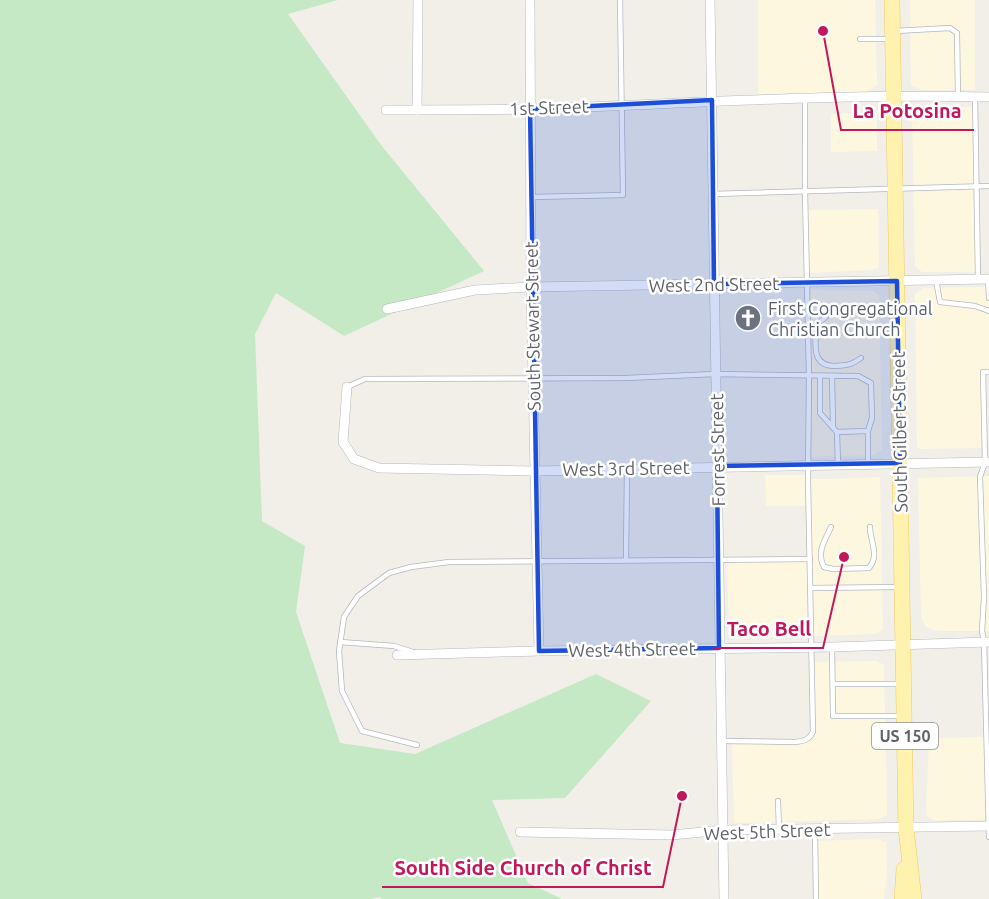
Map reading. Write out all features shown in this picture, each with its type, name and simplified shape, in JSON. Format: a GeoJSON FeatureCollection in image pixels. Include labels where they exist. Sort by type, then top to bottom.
{"type":"FeatureCollection","features":[{"type":"Feature","properties":{"kind":"main road","name":"South Gilbert Street"},"geometry":{"type":"LineString","coordinates":[[892,0],[906,828],[902,899]]}},
{"type":"Feature","properties":{"kind":"main road","name":"South Gilbert Street"},"geometry":{"type":"LineString","coordinates":[[906,828],[914,899]]}},
{"type":"Feature","properties":{"kind":"street"},"geometry":{"type":"LineString","coordinates":[[417,110],[418,0]]}},
{"type":"Feature","properties":{"kind":"street","name":"South Stewart Street"},"geometry":{"type":"LineString","coordinates":[[530,0],[531,287],[539,651]]}},
{"type":"Feature","properties":{"kind":"street","name":"Forrest Street"},"geometry":{"type":"LineString","coordinates":[[710,0],[724,899]]}},
{"type":"Feature","properties":{"kind":"street","name":"1st Street"},"geometry":{"type":"LineString","coordinates":[[386,110],[530,109],[712,100],[893,96],[989,97]]}},
{"type":"Feature","properties":{"kind":"street","name":"West 2nd Street"},"geometry":{"type":"LineString","coordinates":[[387,309],[475,290],[531,287],[985,279]]}},
{"type":"Feature","properties":{"kind":"street","name":"West 3rd Street"},"geometry":{"type":"LineString","coordinates":[[347,387],[344,442],[354,459],[379,468],[534,471],[987,462]]}},
{"type":"Feature","properties":{"kind":"street","name":"West 4th Street"},"geometry":{"type":"LineString","coordinates":[[397,655],[812,648],[986,642]]}},
{"type":"Feature","properties":{"kind":"street","name":"West 5th Street"},"geometry":{"type":"LineString","coordinates":[[520,832],[672,835],[723,830],[989,826]]}},
{"type":"Feature","properties":{"kind":"lane"},"geometry":{"type":"LineString","coordinates":[[531,197],[623,195],[620,0]]}},
{"type":"Feature","properties":{"kind":"lane"},"geometry":{"type":"LineString","coordinates":[[860,39],[950,28],[957,33],[958,97]]}},
{"type":"Feature","properties":{"kind":"lane"},"geometry":{"type":"LineString","coordinates":[[975,97],[978,186],[985,279],[989,298]]}},
{"type":"Feature","properties":{"kind":"lane"},"geometry":{"type":"LineString","coordinates":[[721,741],[795,742],[804,741],[813,732],[805,98]]}},
{"type":"Feature","properties":{"kind":"lane"},"geometry":{"type":"LineString","coordinates":[[713,194],[989,186]]}},
{"type":"Feature","properties":{"kind":"lane"},"geometry":{"type":"LineString","coordinates":[[936,280],[940,302],[975,306],[989,311]]}},
{"type":"Feature","properties":{"kind":"lane"},"geometry":{"type":"LineString","coordinates":[[826,317],[816,325],[817,356],[820,363],[828,366],[852,365],[861,358]]}},
{"type":"Feature","properties":{"kind":"lane"},"geometry":{"type":"LineString","coordinates":[[989,372],[983,372],[987,462],[980,477],[983,552],[982,631],[986,642],[989,837]]}},
{"type":"Feature","properties":{"kind":"lane"},"geometry":{"type":"LineString","coordinates":[[347,387],[365,379],[533,379],[716,375],[858,376],[871,383],[872,418],[868,431],[868,464]]}},
{"type":"Feature","properties":{"kind":"lane"},"geometry":{"type":"LineString","coordinates":[[820,376],[820,413],[835,430],[868,431]]}},
{"type":"Feature","properties":{"kind":"lane"},"geometry":{"type":"LineString","coordinates":[[832,376],[838,465]]}},
{"type":"Feature","properties":{"kind":"lane"},"geometry":{"type":"LineString","coordinates":[[626,560],[627,469]]}},
{"type":"Feature","properties":{"kind":"lane"},"geometry":{"type":"LineString","coordinates":[[831,527],[820,554],[820,561],[824,567],[833,569],[869,568],[874,561],[875,552],[870,538],[870,527]]}},
{"type":"Feature","properties":{"kind":"lane"},"geometry":{"type":"LineString","coordinates":[[417,744],[362,731],[342,691],[339,651],[344,617],[358,596],[389,573],[440,563],[718,558],[810,559]]}},
{"type":"Feature","properties":{"kind":"lane"},"geometry":{"type":"LineString","coordinates":[[811,588],[902,587]]}},
{"type":"Feature","properties":{"kind":"lane"},"geometry":{"type":"LineString","coordinates":[[340,642],[394,646],[421,654]]}},
{"type":"Feature","properties":{"kind":"lane"},"geometry":{"type":"LineString","coordinates":[[832,647],[833,716],[904,716]]}},
{"type":"Feature","properties":{"kind":"lane"},"geometry":{"type":"LineString","coordinates":[[833,684],[904,684]]}},
{"type":"Feature","properties":{"kind":"lane"},"geometry":{"type":"LineString","coordinates":[[778,801],[778,830]]}},
{"type":"Feature","properties":{"kind":"lane"},"geometry":{"type":"LineString","coordinates":[[815,829],[816,899]]}},
{"type":"Feature","properties":{"kind":"highlighted area"},"geometry":{"type":"Polygon","coordinates":[[[712,100],[714,284],[897,281],[900,463],[717,466],[719,648],[539,651],[530,109],[712,100]]]}},
{"type":"Feature","properties":{"kind":"shaded area"},"geometry":{"type":"Polygon","coordinates":[[[758,0],[875,0],[877,85],[866,92],[758,94],[758,0]]]}},
{"type":"Feature","properties":{"kind":"shaded area"},"geometry":{"type":"Polygon","coordinates":[[[910,0],[975,0],[975,90],[921,90],[911,85],[910,0]]]}},
{"type":"Feature","properties":{"kind":"shaded area"},"geometry":{"type":"Polygon","coordinates":[[[919,107],[976,107],[978,272],[922,272],[915,266],[912,112],[919,107]]]}},
{"type":"Feature","properties":{"kind":"shaded area"},"geometry":{"type":"Polygon","coordinates":[[[877,113],[877,151],[831,152],[831,114],[877,113]]]}},
{"type":"Feature","properties":{"kind":"shaded area"},"geometry":{"type":"Polygon","coordinates":[[[878,209],[879,267],[872,270],[807,273],[805,210],[878,209]]]}},
{"type":"Feature","properties":{"kind":"shaded area"},"geometry":{"type":"Polygon","coordinates":[[[989,287],[989,372],[984,372],[985,448],[920,449],[917,447],[915,294],[923,288],[989,287]]]}},
{"type":"Feature","properties":{"kind":"shaded area"},"geometry":{"type":"Polygon","coordinates":[[[808,290],[873,291],[879,295],[882,449],[874,455],[809,457],[808,290]]]}},
{"type":"Feature","properties":{"kind":"shaded area"},"geometry":{"type":"Polygon","coordinates":[[[765,475],[808,475],[808,479],[880,477],[883,630],[876,634],[735,639],[729,633],[727,558],[810,559],[809,506],[766,506],[765,475]]]}},
{"type":"Feature","properties":{"kind":"shaded area"},"geometry":{"type":"Polygon","coordinates":[[[989,476],[989,631],[931,629],[925,626],[921,615],[918,478],[989,476]]]}},
{"type":"Feature","properties":{"kind":"shaded area"},"geometry":{"type":"Polygon","coordinates":[[[877,661],[884,665],[887,815],[879,819],[734,823],[732,742],[804,741],[813,732],[812,662],[877,661]]]}},
{"type":"Feature","properties":{"kind":"shaded area"},"geometry":{"type":"Polygon","coordinates":[[[986,737],[989,819],[936,821],[926,816],[929,738],[986,737]]]}},
{"type":"Feature","properties":{"kind":"shaded area"},"geometry":{"type":"Polygon","coordinates":[[[877,839],[886,842],[887,872],[884,899],[816,899],[815,841],[877,839]]]}},
{"type":"Feature","properties":{"kind":"green space"},"geometry":{"type":"Polygon","coordinates":[[[0,0],[338,0],[288,14],[381,145],[484,271],[344,336],[276,293],[255,334],[262,521],[305,546],[296,612],[340,743],[415,754],[596,674],[651,701],[565,798],[492,800],[528,883],[562,899],[382,899],[379,897],[371,899],[0,899],[0,0]]]}},
{"type":"Feature","properties":{"kind":"place","name":"La Potosina"},"geometry":{"type":"Point","coordinates":[823,31]}},
{"type":"Feature","properties":{"kind":"place","name":"First Congregational Christian Church"},"geometry":{"type":"Point","coordinates":[748,318]}},
{"type":"Feature","properties":{"kind":"place","name":"Taco Bell"},"geometry":{"type":"Point","coordinates":[844,557]}},
{"type":"Feature","properties":{"kind":"place","name":"South Side Church of Christ"},"geometry":{"type":"Point","coordinates":[682,796]}}]}
